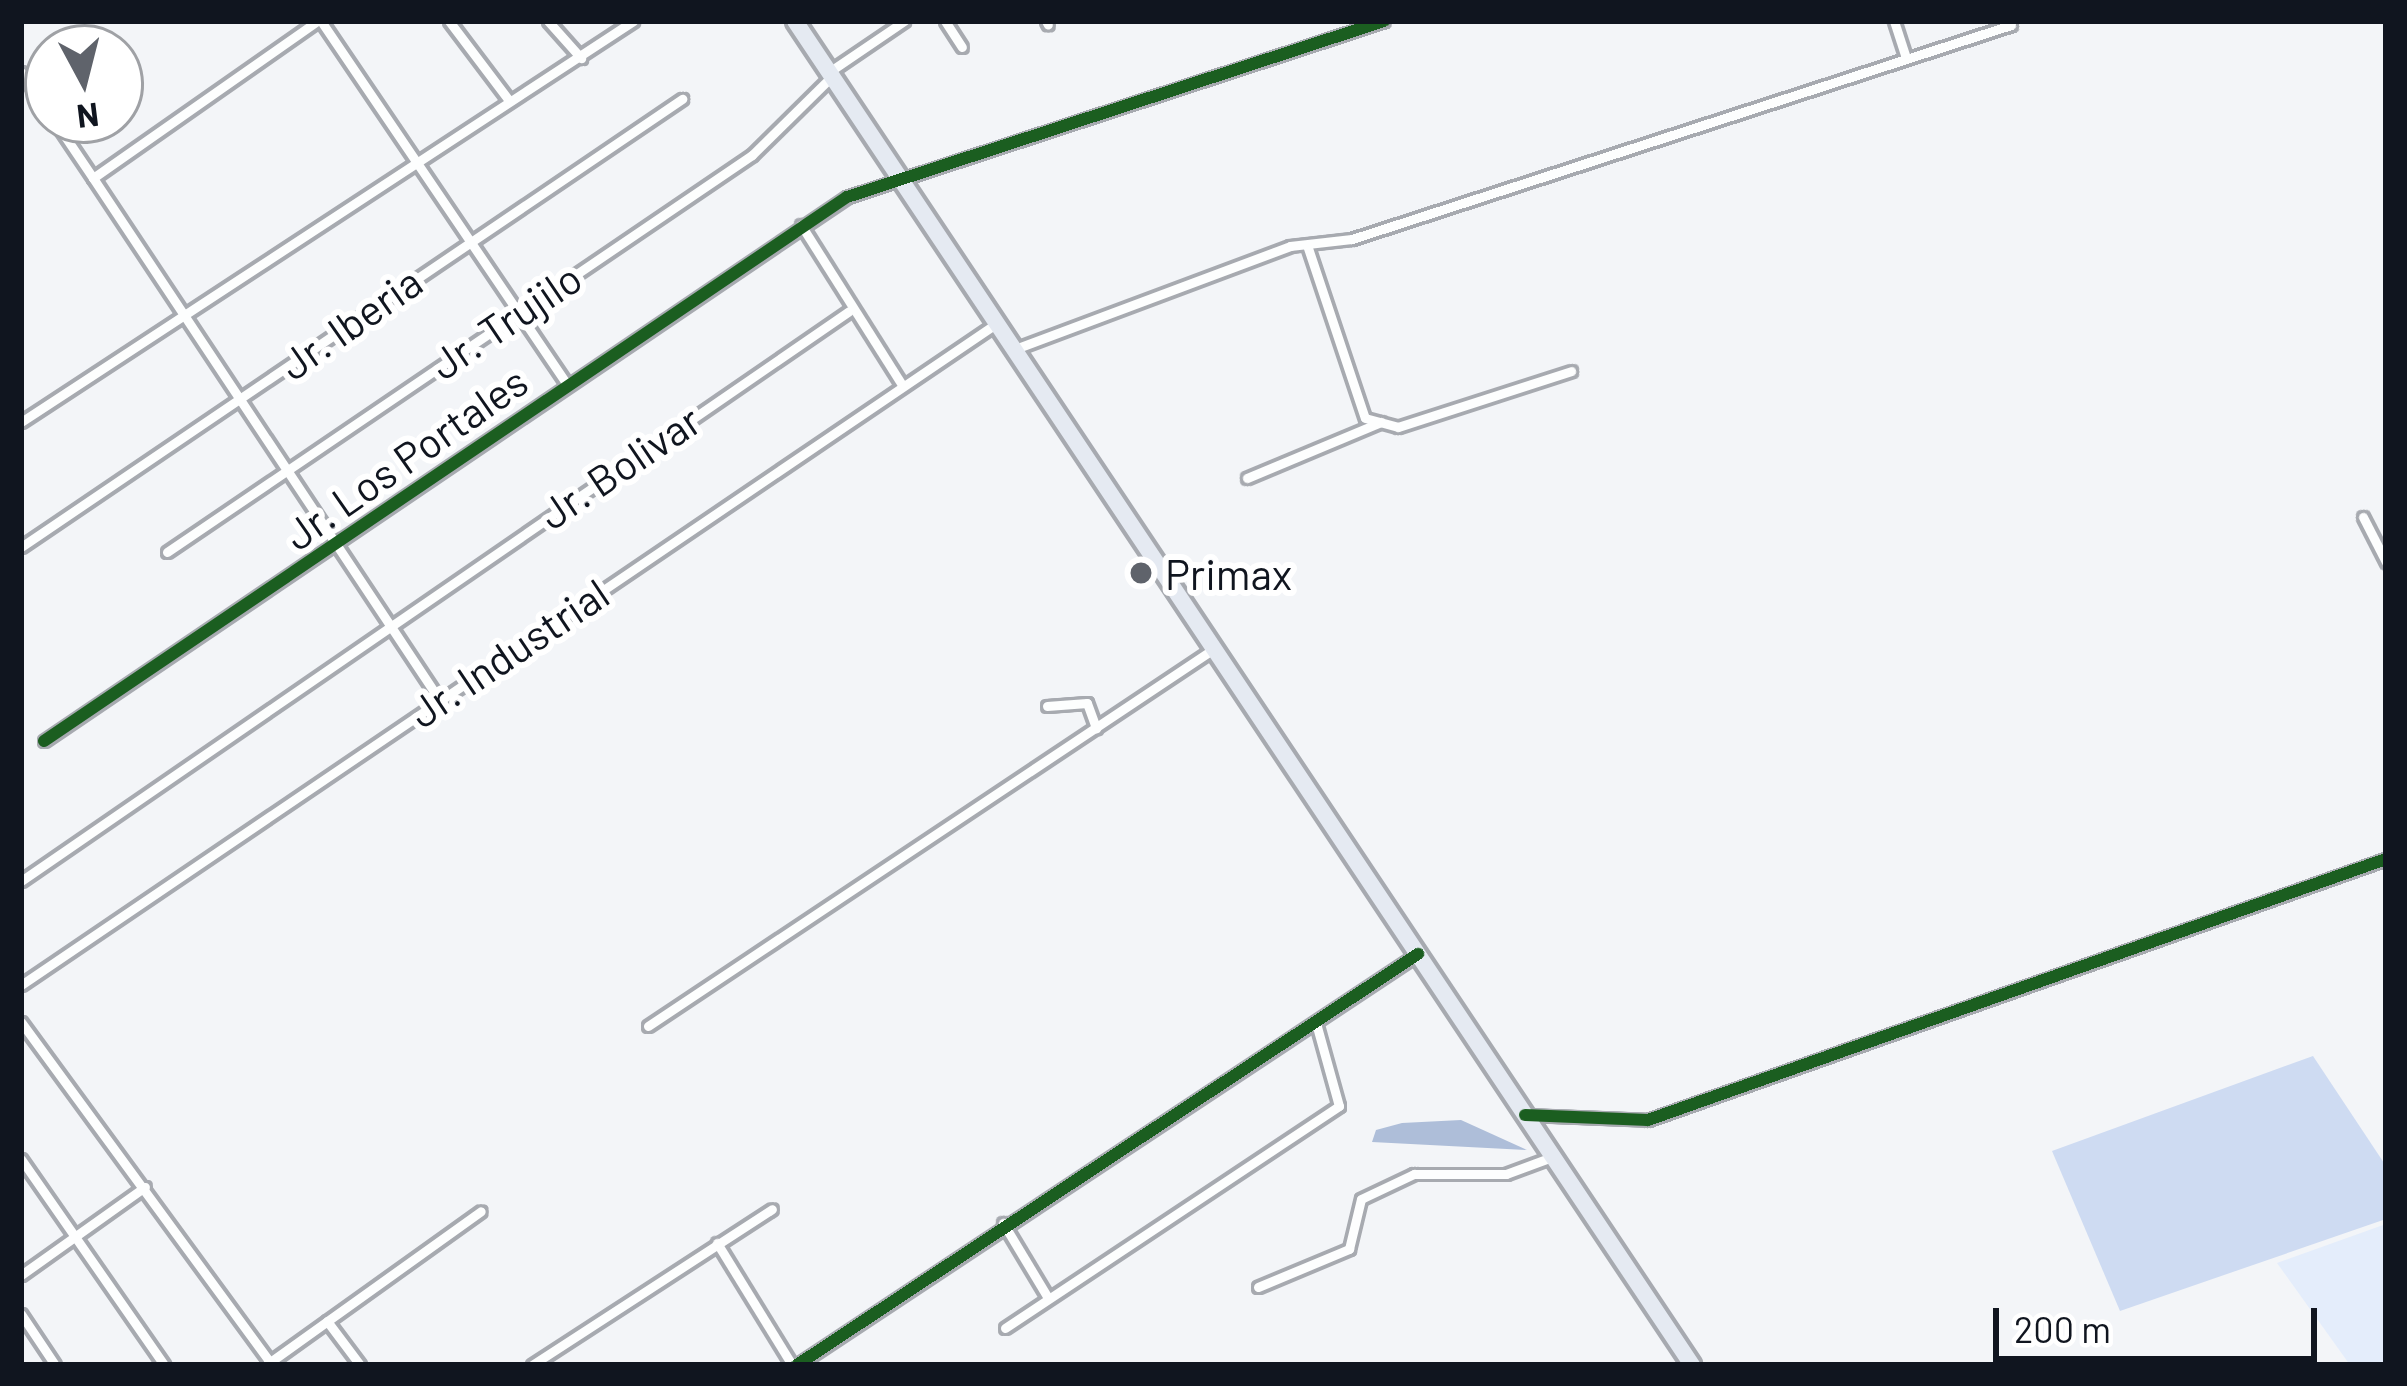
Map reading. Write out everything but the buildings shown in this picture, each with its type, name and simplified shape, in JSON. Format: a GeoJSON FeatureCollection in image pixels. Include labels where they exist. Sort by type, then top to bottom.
{"type":"FeatureCollection","features":[{"type":"Feature","properties":{"kind":"highway"},"geometry":{"type":"LineString","coordinates":[[795,21],[1692,1365]]}},
{"type":"Feature","properties":{"kind":"street"},"geometry":{"type":"LineString","coordinates":[[93,178],[319,21],[567,384]]}},
{"type":"Feature","properties":{"kind":"street"},"geometry":{"type":"LineString","coordinates":[[449,21],[508,99]]}},
{"type":"Feature","properties":{"kind":"street"},"geometry":{"type":"LineString","coordinates":[[548,21],[581,58]]}},
{"type":"Feature","properties":{"kind":"street"},"geometry":{"type":"LineString","coordinates":[[21,422],[182,318],[413,157],[581,58],[633,21]]}},
{"type":"Feature","properties":{"kind":"street","name":"Jr. Trujilo"},"geometry":{"type":"LineString","coordinates":[[167,552],[752,155],[830,74],[904,21]]}},
{"type":"Feature","properties":{"kind":"street"},"geometry":{"type":"LineString","coordinates":[[945,21],[962,47]]}},
{"type":"Feature","properties":{"kind":"street","name":"Jr. Los Portales"},"geometry":{"type":"LineString","coordinates":[[44,741],[342,543],[801,225],[896,175],[1384,21]]}},
{"type":"Feature","properties":{"kind":"street"},"geometry":{"type":"LineString","coordinates":[[1894,21],[1906,57]]}},
{"type":"Feature","properties":{"kind":"street"},"geometry":{"type":"LineString","coordinates":[[1015,350],[1306,245],[2011,25]]}},
{"type":"Feature","properties":{"kind":"street","name":"Jr. Iberia"},"geometry":{"type":"LineString","coordinates":[[21,547],[235,404],[468,239],[682,99]]}},
{"type":"Feature","properties":{"kind":"street"},"geometry":{"type":"LineString","coordinates":[[70,144],[235,404],[342,543],[439,699]]}},
{"type":"Feature","properties":{"kind":"street"},"geometry":{"type":"LineString","coordinates":[[801,225],[849,311],[902,385]]}},
{"type":"Feature","properties":{"kind":"street"},"geometry":{"type":"LineString","coordinates":[[1306,245],[1365,418],[1398,427],[1571,371]]}},
{"type":"Feature","properties":{"kind":"street","name":"Jr. Bolivar"},"geometry":{"type":"LineString","coordinates":[[21,881],[390,622],[849,311]]}},
{"type":"Feature","properties":{"kind":"street","name":"Jr. Industrial"},"geometry":{"type":"LineString","coordinates":[[21,985],[997,323]]}},
{"type":"Feature","properties":{"kind":"street"},"geometry":{"type":"LineString","coordinates":[[1246,478],[1382,422]]}},
{"type":"Feature","properties":{"kind":"street"},"geometry":{"type":"LineString","coordinates":[[2363,517],[2386,562]]}},
{"type":"Feature","properties":{"kind":"street"},"geometry":{"type":"LineString","coordinates":[[648,1026],[1215,648]]}},
{"type":"Feature","properties":{"kind":"street"},"geometry":{"type":"LineString","coordinates":[[1047,706],[1089,701],[1096,728]]}},
{"type":"Feature","properties":{"kind":"street"},"geometry":{"type":"LineString","coordinates":[[1525,1115],[1648,1120],[2386,859]]}},
{"type":"Feature","properties":{"kind":"street"},"geometry":{"type":"LineString","coordinates":[[717,1244],[795,1365],[1003,1223],[1418,954]]}},
{"type":"Feature","properties":{"kind":"street"},"geometry":{"type":"LineString","coordinates":[[21,1022],[145,1186],[269,1364],[481,1211]]}},
{"type":"Feature","properties":{"kind":"street"},"geometry":{"type":"LineString","coordinates":[[1005,1328],[1339,1106],[1316,1023]]}},
{"type":"Feature","properties":{"kind":"street"},"geometry":{"type":"LineString","coordinates":[[1258,1287],[1349,1249],[1361,1199],[1414,1174],[1506,1174],[1552,1157]]}},
{"type":"Feature","properties":{"kind":"street"},"geometry":{"type":"LineString","coordinates":[[21,1159],[164,1365]]}},
{"type":"Feature","properties":{"kind":"street"},"geometry":{"type":"LineString","coordinates":[[21,1275],[145,1186]]}},
{"type":"Feature","properties":{"kind":"street"},"geometry":{"type":"LineString","coordinates":[[532,1365],[772,1209]]}},
{"type":"Feature","properties":{"kind":"street"},"geometry":{"type":"LineString","coordinates":[[1003,1223],[1048,1298]]}},
{"type":"Feature","properties":{"kind":"street"},"geometry":{"type":"LineString","coordinates":[[21,1314],[55,1365]]}},
{"type":"Feature","properties":{"kind":"street"},"geometry":{"type":"LineString","coordinates":[[328,1321],[360,1365]]}},
{"type":"Feature","properties":{"kind":"shaded area"},"geometry":{"type":"Polygon","coordinates":[[[2313,1056],[2386,1166],[2386,1219],[2120,1311],[2052,1151],[2313,1056]]]}},
{"type":"Feature","properties":{"kind":"shaded area"},"geometry":{"type":"Polygon","coordinates":[[[1461,1120],[1527,1150],[1372,1142],[1376,1130],[1402,1123],[1461,1120]]]}},
{"type":"Feature","properties":{"kind":"shaded area"},"geometry":{"type":"Polygon","coordinates":[[[2386,1224],[2386,1365],[2350,1365],[2277,1263],[2386,1224]]]}},
{"type":"Feature","properties":{"kind":"cycle path"},"geometry":{"type":"LineString","coordinates":[[44,741],[847,197],[1384,21]]}},
{"type":"Feature","properties":{"kind":"cycle path"},"geometry":{"type":"LineString","coordinates":[[1525,1115],[1648,1120],[2386,859]]}},
{"type":"Feature","properties":{"kind":"cycle path"},"geometry":{"type":"LineString","coordinates":[[797,1365],[1418,954]]}},
{"type":"Feature","properties":{"kind":"place","name":"Primax"},"geometry":{"type":"Point","coordinates":[1141,573]}}]}
